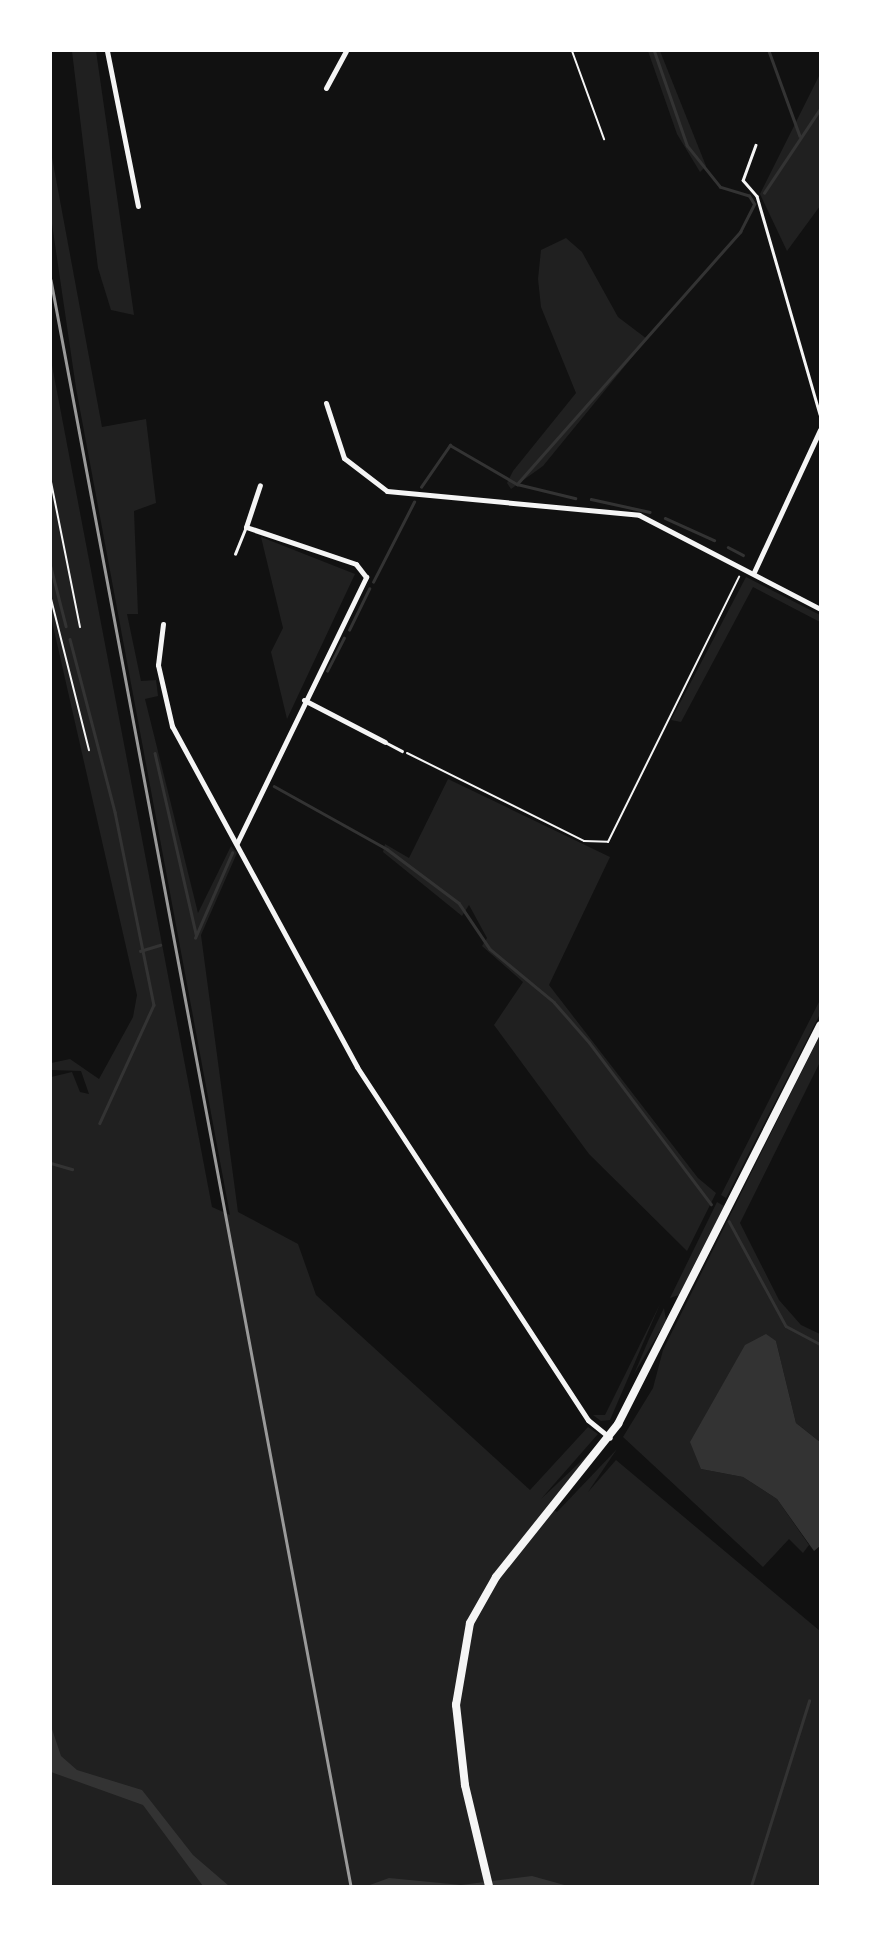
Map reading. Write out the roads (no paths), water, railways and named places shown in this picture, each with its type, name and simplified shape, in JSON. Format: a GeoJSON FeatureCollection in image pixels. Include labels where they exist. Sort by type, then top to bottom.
{"type":"FeatureCollection","features":[{"type":"Feature","properties":{"kind":"main road"},"geometry":{"type":"LineString","coordinates":[[489,1886],[465,1785],[456,1704],[467,1634],[491,1584],[611,1438],[820,1025]]}},
{"type":"Feature","properties":{"kind":"street"},"geometry":{"type":"LineString","coordinates":[[107,51],[138,206]]}},
{"type":"Feature","properties":{"kind":"street"},"geometry":{"type":"LineString","coordinates":[[326,88],[346,51]]}},
{"type":"Feature","properties":{"kind":"street"},"geometry":{"type":"LineString","coordinates":[[326,403],[344,458],[387,491],[639,515],[745,567],[820,609]]}},
{"type":"Feature","properties":{"kind":"street"},"geometry":{"type":"LineString","coordinates":[[754,572],[820,430]]}},
{"type":"Feature","properties":{"kind":"street"},"geometry":{"type":"LineString","coordinates":[[237,843],[366,571],[246,527],[260,485]]}},
{"type":"Feature","properties":{"kind":"street"},"geometry":{"type":"LineString","coordinates":[[163,624],[158,665],[166,708],[188,760],[237,843],[356,1067],[588,1420],[611,1438]]}},
{"type":"Feature","properties":{"kind":"street"},"geometry":{"type":"LineString","coordinates":[[304,700],[385,742]]}},
{"type":"Feature","properties":{"kind":"lane"},"geometry":{"type":"LineString","coordinates":[[756,145],[743,180],[757,196],[820,414]]}},
{"type":"Feature","properties":{"kind":"lane"},"geometry":{"type":"LineString","coordinates":[[235,554],[246,527]]}},
{"type":"Feature","properties":{"kind":"lane"},"geometry":{"type":"LineString","coordinates":[[385,742],[402,751]]}},
{"type":"Feature","properties":{"kind":"waterway"},"geometry":{"type":"LineString","coordinates":[[421,487],[450,445],[517,484],[740,232],[754,204],[749,196],[720,187],[687,146],[654,51]]}},
{"type":"Feature","properties":{"kind":"waterway"},"geometry":{"type":"LineString","coordinates":[[769,51],[800,136]]}},
{"type":"Feature","properties":{"kind":"waterway"},"geometry":{"type":"LineString","coordinates":[[764,193],[820,109]]}},
{"type":"Feature","properties":{"kind":"waterway"},"geometry":{"type":"LineString","coordinates":[[517,484],[575,498]]}},
{"type":"Feature","properties":{"kind":"waterway"},"geometry":{"type":"LineString","coordinates":[[591,499],[650,512]]}},
{"type":"Feature","properties":{"kind":"waterway"},"geometry":{"type":"LineString","coordinates":[[373,582],[414,502]]}},
{"type":"Feature","properties":{"kind":"waterway"},"geometry":{"type":"LineString","coordinates":[[665,518],[714,540]]}},
{"type":"Feature","properties":{"kind":"waterway"},"geometry":{"type":"LineString","coordinates":[[728,547],[743,555]]}},
{"type":"Feature","properties":{"kind":"waterway"},"geometry":{"type":"LineString","coordinates":[[51,567],[66,626]]}},
{"type":"Feature","properties":{"kind":"waterway"},"geometry":{"type":"LineString","coordinates":[[349,630],[369,589]]}},
{"type":"Feature","properties":{"kind":"waterway"},"geometry":{"type":"LineString","coordinates":[[327,671],[344,638]]}},
{"type":"Feature","properties":{"kind":"waterway"},"geometry":{"type":"LineString","coordinates":[[70,639],[115,812],[154,1005],[100,1123]]}},
{"type":"Feature","properties":{"kind":"waterway"},"geometry":{"type":"LineString","coordinates":[[155,753],[196,934]]}},
{"type":"Feature","properties":{"kind":"waterway"},"geometry":{"type":"LineString","coordinates":[[274,786],[387,849],[459,903],[490,949],[554,1002],[589,1042],[711,1204]]}},
{"type":"Feature","properties":{"kind":"waterway"},"geometry":{"type":"LineString","coordinates":[[195,938],[232,853]]}},
{"type":"Feature","properties":{"kind":"waterway"},"geometry":{"type":"LineString","coordinates":[[140,951],[160,945]]}},
{"type":"Feature","properties":{"kind":"waterway"},"geometry":{"type":"LineString","coordinates":[[51,1163],[72,1169]]}},
{"type":"Feature","properties":{"kind":"waterway"},"geometry":{"type":"LineString","coordinates":[[729,1221],[786,1326],[820,1344]]}},
{"type":"Feature","properties":{"kind":"waterway"},"geometry":{"type":"LineString","coordinates":[[751,1886],[809,1701]]}},
{"type":"Feature","properties":{"kind":"railway"},"geometry":{"type":"LineString","coordinates":[[51,280],[351,1886]]}}]}
